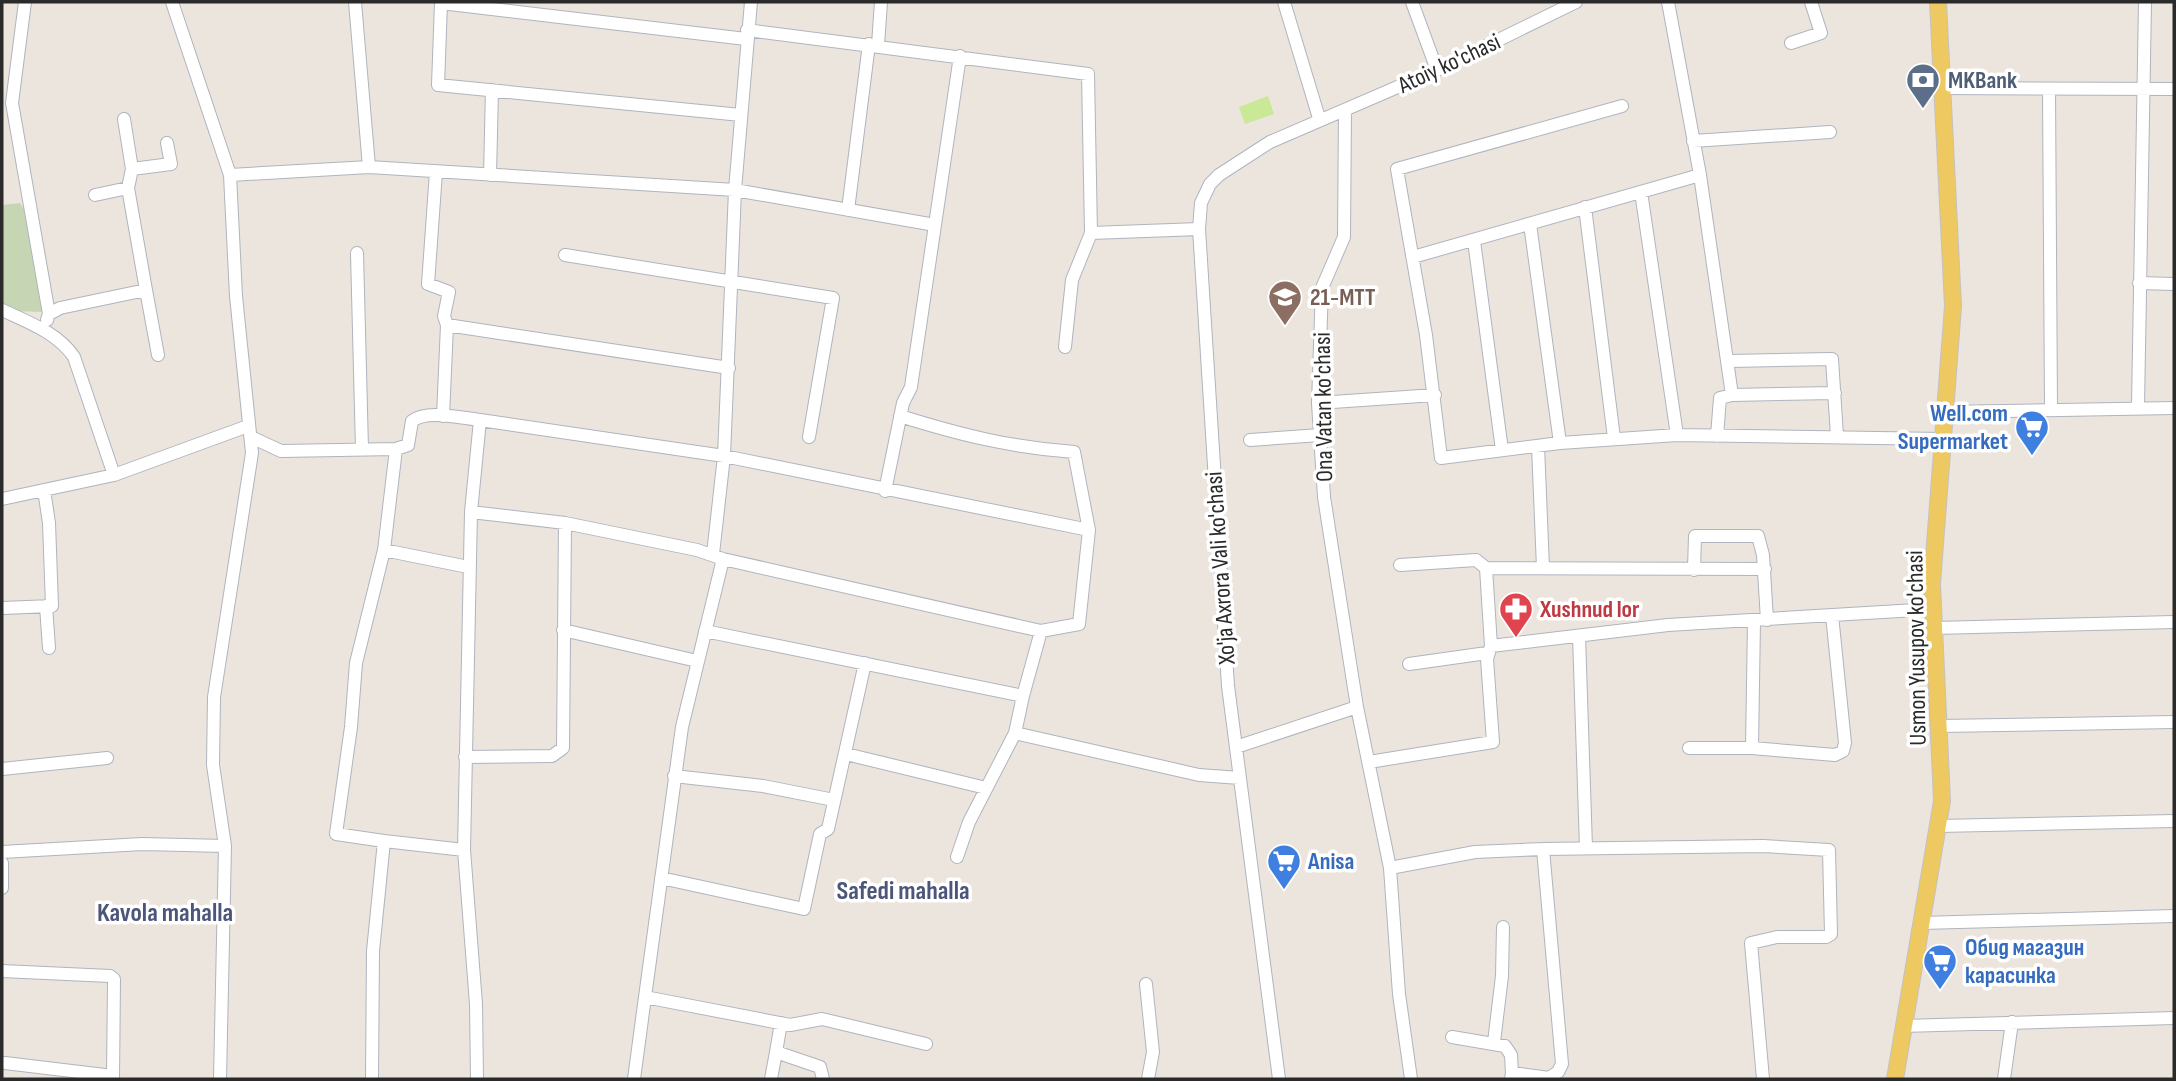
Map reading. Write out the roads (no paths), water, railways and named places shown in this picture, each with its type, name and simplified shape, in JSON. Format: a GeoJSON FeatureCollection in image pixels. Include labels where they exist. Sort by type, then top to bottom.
{"type":"FeatureCollection","features":[{"type":"Feature","properties":{"kind":"main road","name":"Usmon Yusupov ko'chasi"},"geometry":{"type":"LineString","coordinates":[[1895,1079],[1942,801],[1932,584],[1953,306],[1938,2]]}},
{"type":"Feature","properties":{"kind":"street"},"geometry":{"type":"LineString","coordinates":[[25,2],[12,103],[49,314],[42,329]]}},
{"type":"Feature","properties":{"kind":"street"},"geometry":{"type":"LineString","coordinates":[[172,2],[230,175],[236,296],[252,453],[214,697],[213,765],[225,846],[220,1079]]}},
{"type":"Feature","properties":{"kind":"street"},"geometry":{"type":"LineString","coordinates":[[355,2],[369,167]]}},
{"type":"Feature","properties":{"kind":"street"},"geometry":{"type":"LineString","coordinates":[[741,115],[438,85],[441,2],[874,45],[1088,74],[1091,233],[1072,280],[1065,347]]}},
{"type":"Feature","properties":{"kind":"street"},"geometry":{"type":"LineString","coordinates":[[634,1079],[674,776],[718,557],[729,368],[735,190],[746,34],[751,2]]}},
{"type":"Feature","properties":{"kind":"street"},"geometry":{"type":"LineString","coordinates":[[848,210],[881,2]]}},
{"type":"Feature","properties":{"kind":"street"},"geometry":{"type":"LineString","coordinates":[[1284,2],[1319,118]]}},
{"type":"Feature","properties":{"kind":"street"},"geometry":{"type":"LineString","coordinates":[[1412,2],[1437,70]]}},
{"type":"Feature","properties":{"kind":"street","name":"Atoiy ko'chasi"},"geometry":{"type":"LineString","coordinates":[[1319,118],[1345,110],[1437,70],[1577,2]]}},
{"type":"Feature","properties":{"kind":"street"},"geometry":{"type":"LineString","coordinates":[[1668,2],[1700,175],[1732,395]]}},
{"type":"Feature","properties":{"kind":"street"},"geometry":{"type":"LineString","coordinates":[[1791,43],[1821,33],[1811,2]]}},
{"type":"Feature","properties":{"kind":"street"},"geometry":{"type":"LineString","coordinates":[[2138,407],[2145,2]]}},
{"type":"Feature","properties":{"kind":"street"},"geometry":{"type":"LineString","coordinates":[[885,491],[900,416],[911,387],[960,55]]}},
{"type":"Feature","properties":{"kind":"street"},"geometry":{"type":"LineString","coordinates":[[1941,88],[2174,89]]}},
{"type":"Feature","properties":{"kind":"street"},"geometry":{"type":"LineString","coordinates":[[2049,89],[2051,409]]}},
{"type":"Feature","properties":{"kind":"street"},"geometry":{"type":"LineString","coordinates":[[490,175],[492,90]]}},
{"type":"Feature","properties":{"kind":"street"},"geometry":{"type":"LineString","coordinates":[[1622,106],[1397,169],[1435,395],[1441,458],[1560,443],[1677,435],[1944,439]]}},
{"type":"Feature","properties":{"kind":"street","name":"Ona Vatan ko'chasi"},"geometry":{"type":"LineString","coordinates":[[1345,110],[1345,237],[1322,288],[1318,402],[1324,497],[1357,706],[1390,869],[1399,995],[1411,1079]]}},
{"type":"Feature","properties":{"kind":"street","name":"Xo'ja Axrora Vali ko'chasi"},"geometry":{"type":"LineString","coordinates":[[1279,1079],[1226,657],[1199,229],[1201,203],[1219,175],[1270,142],[1319,118]]}},
{"type":"Feature","properties":{"kind":"street"},"geometry":{"type":"LineString","coordinates":[[124,119],[132,169],[128,188],[158,355]]}},
{"type":"Feature","properties":{"kind":"street"},"geometry":{"type":"LineString","coordinates":[[1693,141],[1830,132]]}},
{"type":"Feature","properties":{"kind":"street"},"geometry":{"type":"LineString","coordinates":[[132,169],[171,164],[167,143]]}},
{"type":"Feature","properties":{"kind":"street"},"geometry":{"type":"LineString","coordinates":[[230,175],[369,167],[735,190],[935,225]]}},
{"type":"Feature","properties":{"kind":"street"},"geometry":{"type":"LineString","coordinates":[[436,172],[428,284],[449,292],[444,316],[447,325],[443,416]]}},
{"type":"Feature","properties":{"kind":"street"},"geometry":{"type":"LineString","coordinates":[[1413,257],[1474,242],[1700,175]]}},
{"type":"Feature","properties":{"kind":"street"},"geometry":{"type":"LineString","coordinates":[[95,195],[128,188]]}},
{"type":"Feature","properties":{"kind":"street"},"geometry":{"type":"LineString","coordinates":[[1641,192],[1677,435]]}},
{"type":"Feature","properties":{"kind":"street"},"geometry":{"type":"LineString","coordinates":[[1585,207],[1614,439]]}},
{"type":"Feature","properties":{"kind":"street"},"geometry":{"type":"LineString","coordinates":[[1530,224],[1560,443]]}},
{"type":"Feature","properties":{"kind":"street"},"geometry":{"type":"LineString","coordinates":[[1091,233],[1199,229]]}},
{"type":"Feature","properties":{"kind":"street"},"geometry":{"type":"LineString","coordinates":[[1474,242],[1502,450]]}},
{"type":"Feature","properties":{"kind":"street"},"geometry":{"type":"LineString","coordinates":[[357,253],[362,449]]}},
{"type":"Feature","properties":{"kind":"street"},"geometry":{"type":"LineString","coordinates":[[565,255],[832,298],[808,438]]}},
{"type":"Feature","properties":{"kind":"street"},"geometry":{"type":"LineString","coordinates":[[2139,283],[2174,284]]}},
{"type":"Feature","properties":{"kind":"street"},"geometry":{"type":"LineString","coordinates":[[49,314],[60,308],[146,290]]}},
{"type":"Feature","properties":{"kind":"street"},"geometry":{"type":"LineString","coordinates":[[2,310],[42,329],[66,345],[74,357],[114,475]]}},
{"type":"Feature","properties":{"kind":"street"},"geometry":{"type":"LineString","coordinates":[[447,325],[729,368]]}},
{"type":"Feature","properties":{"kind":"street"},"geometry":{"type":"LineString","coordinates":[[1729,361],[1825,357],[1832,359],[1837,436]]}},
{"type":"Feature","properties":{"kind":"street"},"geometry":{"type":"LineString","coordinates":[[1717,436],[1717,404],[1720,398],[1732,395],[1835,393]]}},
{"type":"Feature","properties":{"kind":"street"},"geometry":{"type":"LineString","coordinates":[[1318,402],[1435,395]]}},
{"type":"Feature","properties":{"kind":"street"},"geometry":{"type":"LineString","coordinates":[[1945,412],[2174,408]]}},
{"type":"Feature","properties":{"kind":"street"},"geometry":{"type":"LineString","coordinates":[[2,499],[114,475],[249,432],[281,451],[396,449],[408,445],[414,419],[443,416],[724,456],[885,491],[1089,530]]}},
{"type":"Feature","properties":{"kind":"street"},"geometry":{"type":"LineString","coordinates":[[471,512],[565,523],[1041,631],[1079,624],[1089,530],[1074,453],[1011,447],[966,437],[900,416]]}},
{"type":"Feature","properties":{"kind":"street"},"geometry":{"type":"LineString","coordinates":[[477,1079],[476,1004],[464,850],[468,567],[481,420]]}},
{"type":"Feature","properties":{"kind":"street"},"geometry":{"type":"LineString","coordinates":[[1250,440],[1320,435]]}},
{"type":"Feature","properties":{"kind":"street"},"geometry":{"type":"LineString","coordinates":[[1538,446],[1543,568]]}},
{"type":"Feature","properties":{"kind":"street"},"geometry":{"type":"LineString","coordinates":[[396,449],[384,550],[356,663],[351,727],[336,834],[464,850]]}},
{"type":"Feature","properties":{"kind":"street"},"geometry":{"type":"LineString","coordinates":[[2,608],[52,606],[49,523],[44,490]]}},
{"type":"Feature","properties":{"kind":"street"},"geometry":{"type":"LineString","coordinates":[[465,757],[559,754],[563,748],[565,523]]}},
{"type":"Feature","properties":{"kind":"street"},"geometry":{"type":"LineString","coordinates":[[1694,570],[1695,536],[1758,536],[1765,569],[1752,748]]}},
{"type":"Feature","properties":{"kind":"street"},"geometry":{"type":"LineString","coordinates":[[384,550],[468,567]]}},
{"type":"Feature","properties":{"kind":"street"},"geometry":{"type":"LineString","coordinates":[[1400,565],[1476,560],[1486,568],[1765,569]]}},
{"type":"Feature","properties":{"kind":"street"},"geometry":{"type":"LineString","coordinates":[[1369,762],[1490,744],[1493,735],[1486,568]]}},
{"type":"Feature","properties":{"kind":"street"},"geometry":{"type":"LineString","coordinates":[[46,606],[49,648]]}},
{"type":"Feature","properties":{"kind":"street"},"geometry":{"type":"LineString","coordinates":[[1409,664],[1579,636],[1668,625],[1933,610]]}},
{"type":"Feature","properties":{"kind":"street"},"geometry":{"type":"LineString","coordinates":[[1689,748],[1752,748],[1835,755],[1843,751],[1832,615]]}},
{"type":"Feature","properties":{"kind":"street"},"geometry":{"type":"LineString","coordinates":[[1934,628],[2174,622]]}},
{"type":"Feature","properties":{"kind":"street"},"geometry":{"type":"LineString","coordinates":[[563,630],[697,661]]}},
{"type":"Feature","properties":{"kind":"street"},"geometry":{"type":"LineString","coordinates":[[705,631],[1023,696]]}},
{"type":"Feature","properties":{"kind":"street"},"geometry":{"type":"LineString","coordinates":[[957,857],[986,789],[1016,733],[1041,631]]}},
{"type":"Feature","properties":{"kind":"street"},"geometry":{"type":"LineString","coordinates":[[1579,636],[1586,848]]}},
{"type":"Feature","properties":{"kind":"street"},"geometry":{"type":"LineString","coordinates":[[661,878],[804,909],[820,834],[828,829],[865,663]]}},
{"type":"Feature","properties":{"kind":"street"},"geometry":{"type":"LineString","coordinates":[[1236,747],[1357,706]]}},
{"type":"Feature","properties":{"kind":"street"},"geometry":{"type":"LineString","coordinates":[[1940,726],[2174,722]]}},
{"type":"Feature","properties":{"kind":"street"},"geometry":{"type":"LineString","coordinates":[[1016,733],[1199,775],[1240,778]]}},
{"type":"Feature","properties":{"kind":"street"},"geometry":{"type":"LineString","coordinates":[[846,754],[986,789]]}},
{"type":"Feature","properties":{"kind":"street"},"geometry":{"type":"LineString","coordinates":[[2,769],[107,758]]}},
{"type":"Feature","properties":{"kind":"street"},"geometry":{"type":"LineString","coordinates":[[674,776],[763,786],[834,800]]}},
{"type":"Feature","properties":{"kind":"street"},"geometry":{"type":"LineString","coordinates":[[1938,825],[2174,821]]}},
{"type":"Feature","properties":{"kind":"street"},"geometry":{"type":"LineString","coordinates":[[372,1079],[373,951],[384,841]]}},
{"type":"Feature","properties":{"kind":"street"},"geometry":{"type":"LineString","coordinates":[[2,852],[142,844],[225,846]]}},
{"type":"Feature","properties":{"kind":"street"},"geometry":{"type":"LineString","coordinates":[[1390,869],[1475,852],[1543,849],[1763,846],[1829,850],[1831,933],[1826,937],[1777,937],[1751,943],[1763,1079]]}},
{"type":"Feature","properties":{"kind":"street"},"geometry":{"type":"LineString","coordinates":[[1452,1037],[1505,1046],[1511,1055],[1511,1076],[1549,1078],[1558,1072],[1562,1064],[1543,849]]}},
{"type":"Feature","properties":{"kind":"street"},"geometry":{"type":"LineString","coordinates":[[2,863],[2,888]]}},
{"type":"Feature","properties":{"kind":"street"},"geometry":{"type":"LineString","coordinates":[[1922,923],[2174,916]]}},
{"type":"Feature","properties":{"kind":"street"},"geometry":{"type":"LineString","coordinates":[[1493,1042],[1502,976],[1503,927]]}},
{"type":"Feature","properties":{"kind":"street"},"geometry":{"type":"LineString","coordinates":[[2,971],[110,976],[114,979],[113,1077],[5,1063]]}},
{"type":"Feature","properties":{"kind":"street"},"geometry":{"type":"LineString","coordinates":[[1146,984],[1153,1052],[1148,1079]]}},
{"type":"Feature","properties":{"kind":"street"},"geometry":{"type":"LineString","coordinates":[[645,997],[790,1025],[822,1019],[926,1044]]}},
{"type":"Feature","properties":{"kind":"street"},"geometry":{"type":"LineString","coordinates":[[1903,1026],[2174,1018]]}},
{"type":"Feature","properties":{"kind":"street"},"geometry":{"type":"LineString","coordinates":[[2004,1079],[2012,1022]]}},
{"type":"Feature","properties":{"kind":"street"},"geometry":{"type":"LineString","coordinates":[[771,1079],[781,1023]]}},
{"type":"Feature","properties":{"kind":"street"},"geometry":{"type":"LineString","coordinates":[[776,1052],[820,1067],[823,1079]]}},
{"type":"Feature","properties":{"kind":"place","name":"MKBank"},"geometry":{"type":"Point","coordinates":[1923,110]}},
{"type":"Feature","properties":{"kind":"place","name":"21-MTT"},"geometry":{"type":"Point","coordinates":[1285,327]}},
{"type":"Feature","properties":{"kind":"place","name":"Well.com Supermarket"},"geometry":{"type":"Point","coordinates":[2032,457]}},
{"type":"Feature","properties":{"kind":"place","name":"Xushnud lor"},"geometry":{"type":"Point","coordinates":[1516,639]}},
{"type":"Feature","properties":{"kind":"place","name":"Anisa"},"geometry":{"type":"Point","coordinates":[1284,891]}},
{"type":"Feature","properties":{"kind":"place","name":"Обид магазин карасинка"},"geometry":{"type":"Point","coordinates":[1940,991]}},
{"type":"Feature","properties":{"kind":"district","name":"Safedi mahalla"},"geometry":{"type":"Point","coordinates":[903,890]}},
{"type":"Feature","properties":{"kind":"district","name":"Kavola mahalla"},"geometry":{"type":"Point","coordinates":[165,912]}}]}
